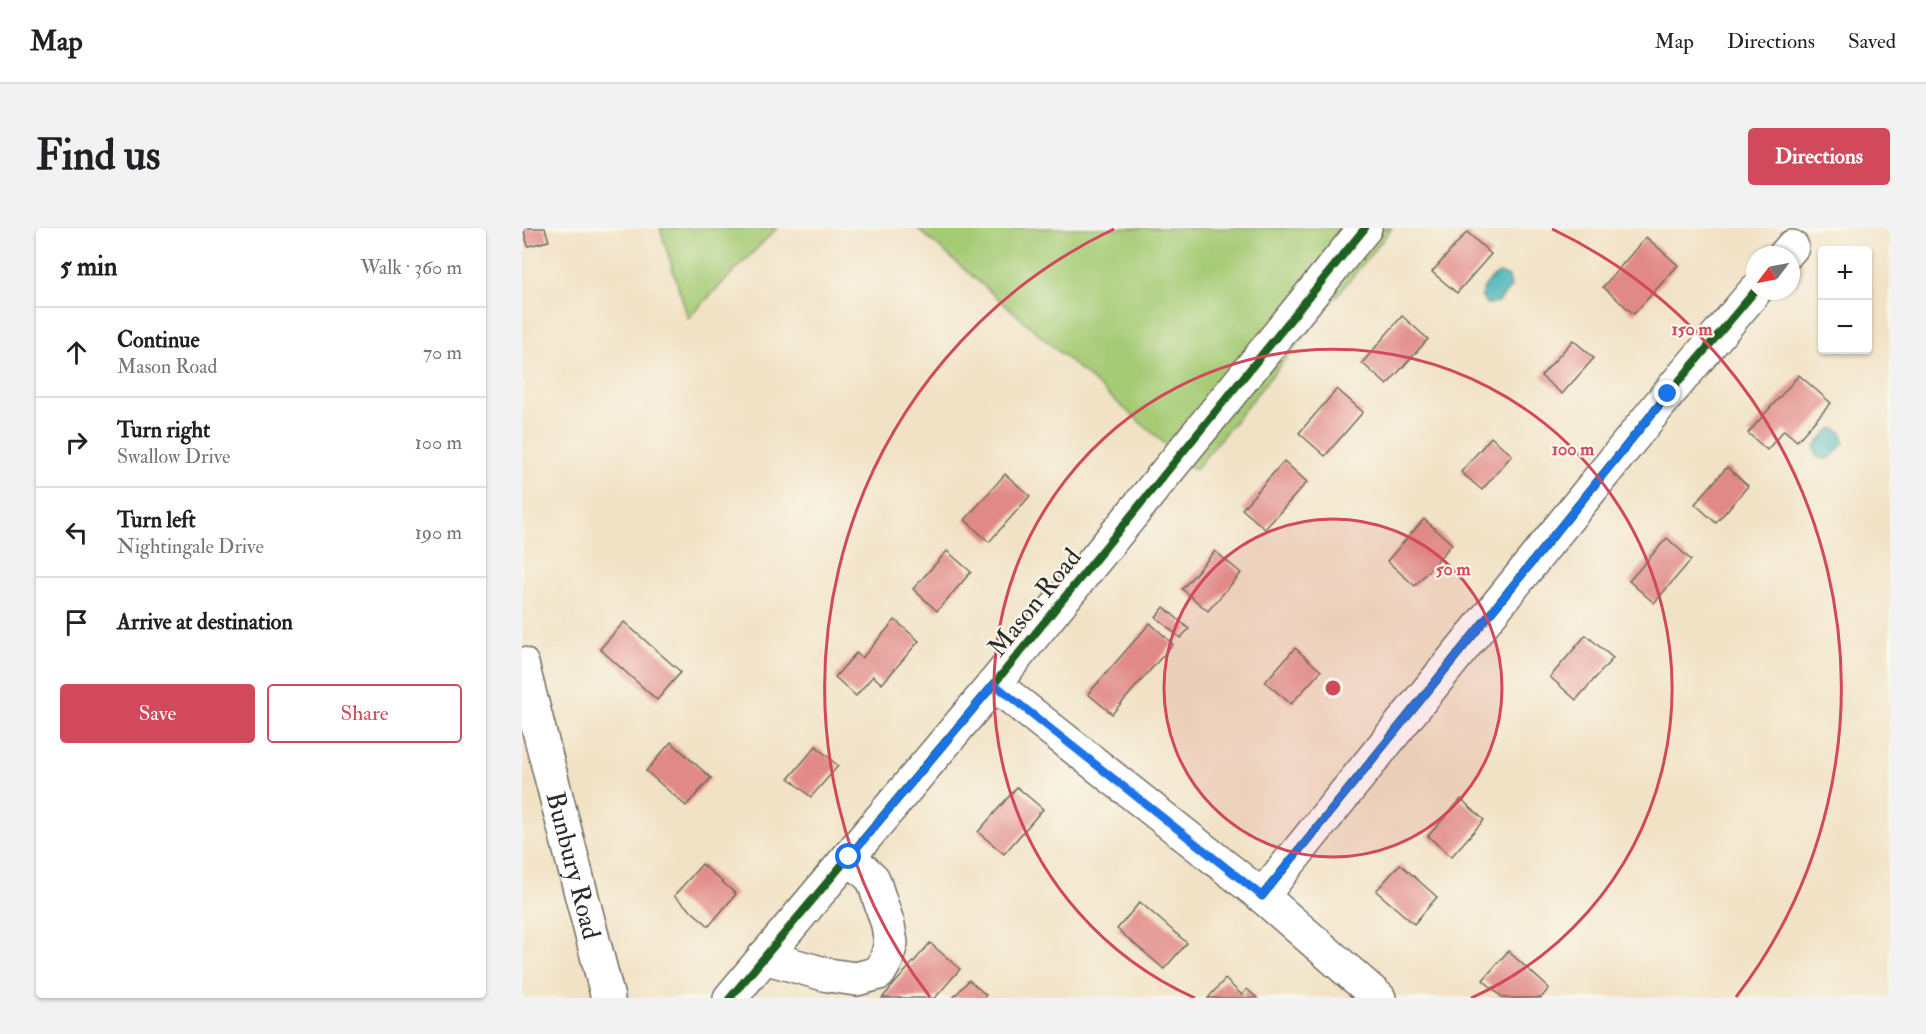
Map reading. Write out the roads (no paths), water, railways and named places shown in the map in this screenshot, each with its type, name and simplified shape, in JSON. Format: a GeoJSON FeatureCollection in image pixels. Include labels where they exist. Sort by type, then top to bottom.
{"type":"FeatureCollection","features":[{"type":"Feature","properties":{"kind":"street","name":"Mason Road"},"geometry":{"type":"LineString","coordinates":[[730,998],[994,684],[1365,228]]}},
{"type":"Feature","properties":{"kind":"street"},"geometry":{"type":"LineString","coordinates":[[1262,896],[1668,394],[1747,300]]}},
{"type":"Feature","properties":{"kind":"street","name":"Bunbury Road"},"geometry":{"type":"LineString","coordinates":[[522,664],[608,998]]}},
{"type":"Feature","properties":{"kind":"street"},"geometry":{"type":"LineString","coordinates":[[994,684],[1262,896],[1379,998]]}},
{"type":"Feature","properties":{"kind":"street"},"geometry":{"type":"LineString","coordinates":[[764,957],[828,975],[856,979],[879,973],[886,961],[891,943],[888,925],[873,879],[849,857]]}},
{"type":"Feature","properties":{"kind":"water"},"geometry":{"type":"Polygon","coordinates":[[[1500,273],[1509,277],[1511,287],[1497,303],[1487,304],[1481,296],[1483,289],[1500,273]]]}},
{"type":"Feature","properties":{"kind":"water"},"geometry":{"type":"Polygon","coordinates":[[[1833,428],[1842,432],[1844,442],[1829,458],[1816,456],[1815,446],[1833,428]]]}}]}
